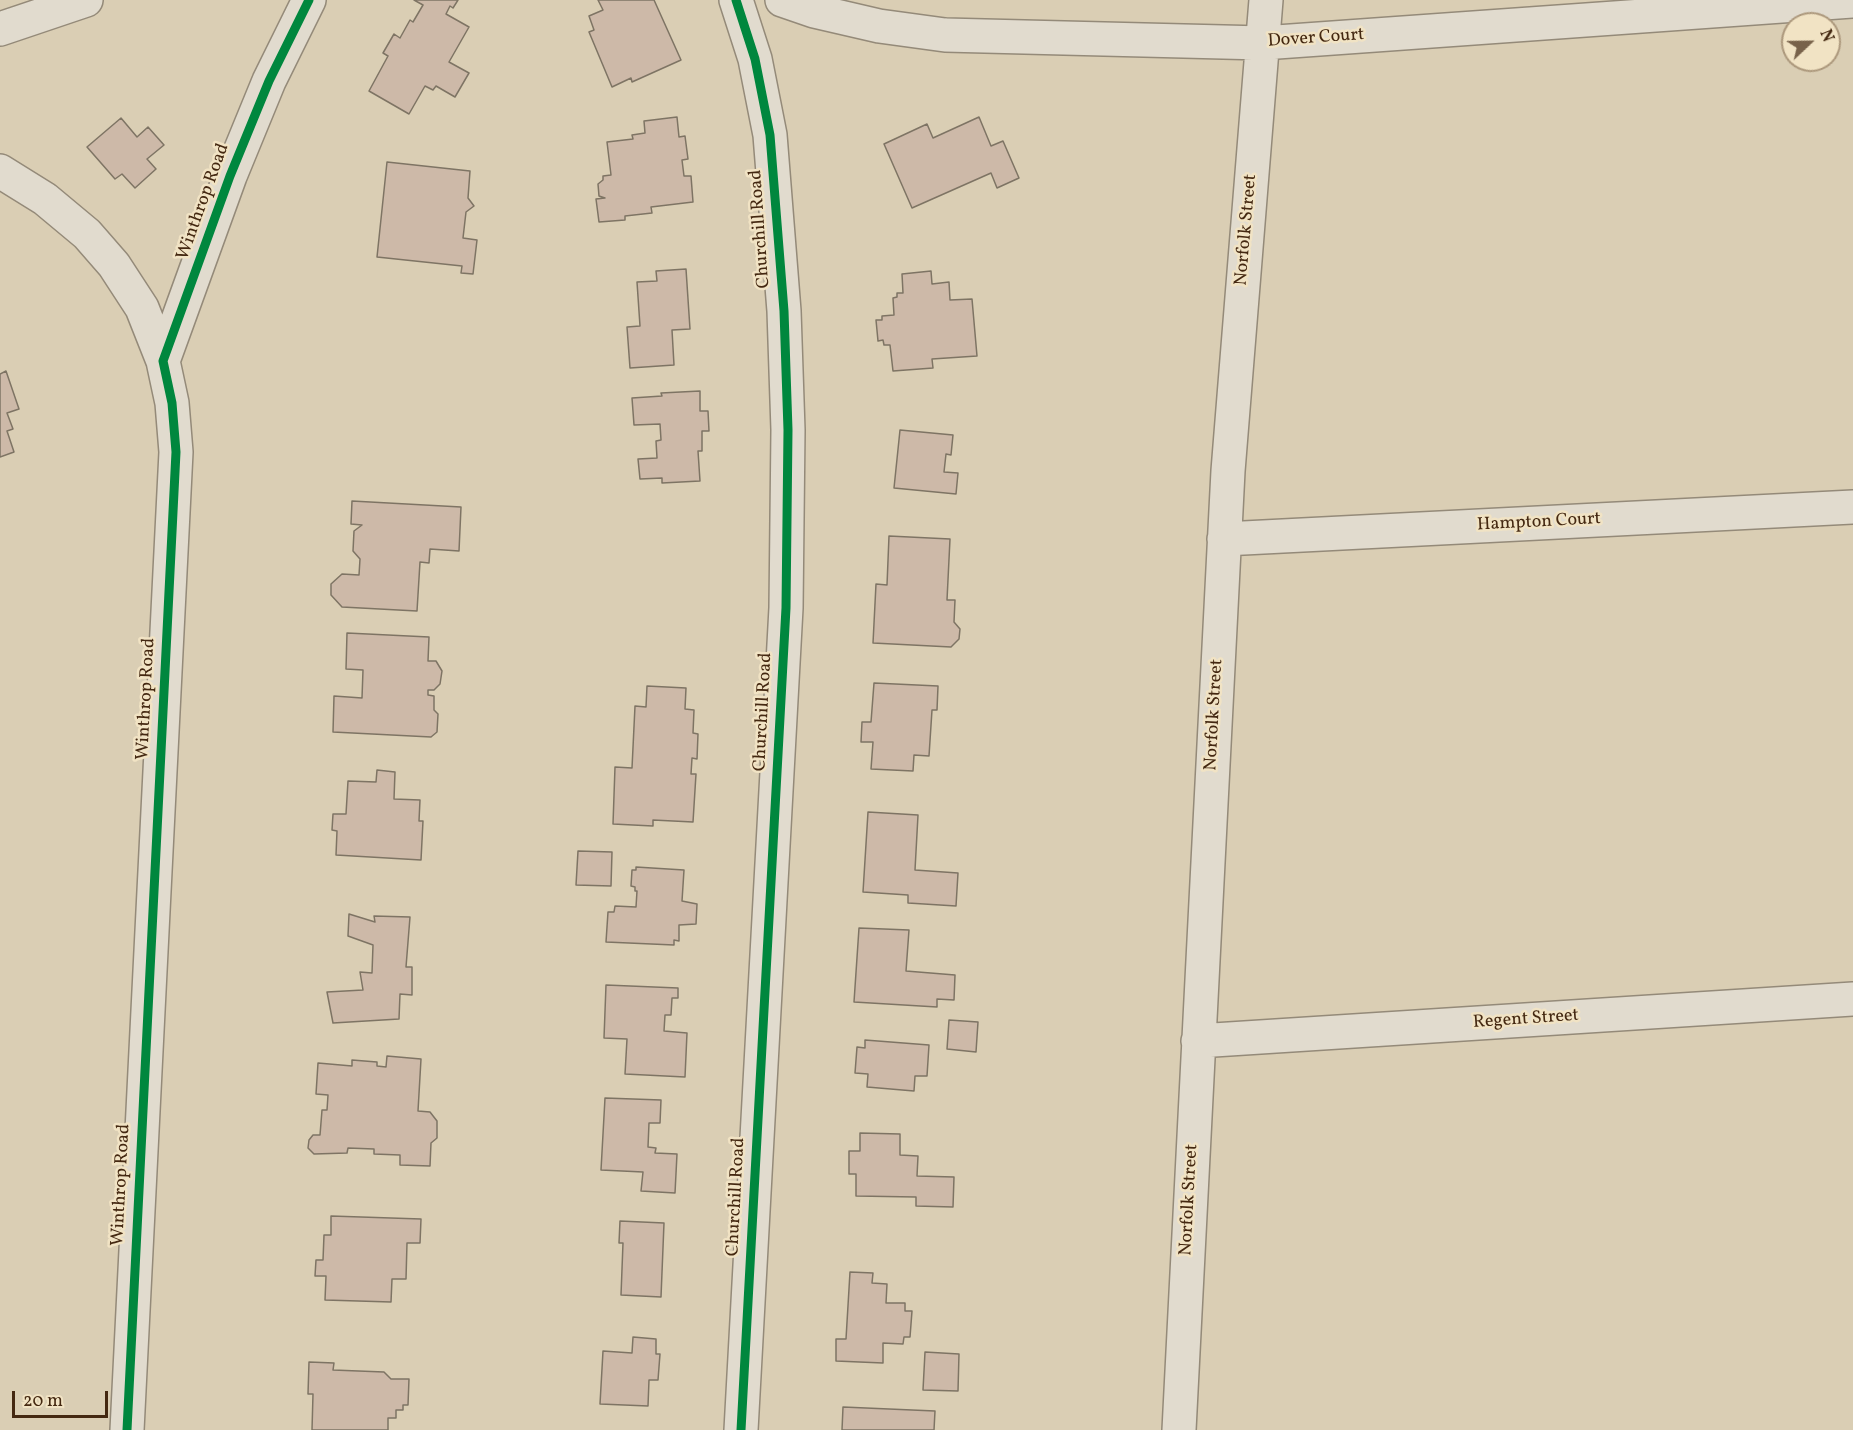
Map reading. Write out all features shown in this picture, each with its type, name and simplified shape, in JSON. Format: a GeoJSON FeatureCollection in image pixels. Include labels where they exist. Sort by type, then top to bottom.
{"type":"FeatureCollection","features":[{"type":"Feature","properties":{"kind":"street"},"geometry":{"type":"LineString","coordinates":[[0,29],[86,0]]}},
{"type":"Feature","properties":{"kind":"street","name":"Winthrop Road"},"geometry":{"type":"LineString","coordinates":[[163,361],[234,165],[269,81],[309,0]]}},
{"type":"Feature","properties":{"kind":"street","name":"Churchill Road"},"geometry":{"type":"LineString","coordinates":[[736,0],[755,59],[770,135],[784,311],[788,430],[786,608],[741,1430]]}},
{"type":"Feature","properties":{"kind":"street","name":"Dover Court"},"geometry":{"type":"LineString","coordinates":[[782,0],[814,11],[879,26],[945,35],[1263,43],[1853,1]]}},
{"type":"Feature","properties":{"kind":"street","name":"Norfolk Street"},"geometry":{"type":"LineString","coordinates":[[1179,1430],[1228,471],[1266,0]]}},
{"type":"Feature","properties":{"kind":"street","name":"Winthrop Road"},"geometry":{"type":"LineString","coordinates":[[0,171],[45,199],[87,234],[114,265],[142,308],[163,361],[172,403],[176,452],[127,1430]]}},
{"type":"Feature","properties":{"kind":"street","name":"Hampton Court"},"geometry":{"type":"LineString","coordinates":[[1224,539],[1853,507]]}},
{"type":"Feature","properties":{"kind":"street","name":"Regent Street"},"geometry":{"type":"LineString","coordinates":[[1198,1041],[1853,999]]}},
{"type":"Feature","properties":{"kind":"building"},"geometry":{"type":"Polygon","coordinates":[[[414,0],[458,0],[453,8],[450,6],[446,14],[469,27],[449,62],[469,73],[455,97],[436,86],[433,90],[425,86],[409,114],[369,91],[388,56],[383,53],[394,34],[400,38],[410,20],[413,22],[423,5],[414,0]]]}},
{"type":"Feature","properties":{"kind":"building"},"geometry":{"type":"Polygon","coordinates":[[[598,0],[654,0],[681,60],[632,82],[631,78],[612,87],[589,32],[594,30],[589,16],[603,10],[598,0]]]}},
{"type":"Feature","properties":{"kind":"building"},"geometry":{"type":"Polygon","coordinates":[[[677,117],[679,137],[685,136],[688,159],[682,160],[684,176],[691,176],[693,202],[651,207],[652,213],[625,216],[625,220],[599,222],[596,199],[605,198],[599,196],[598,184],[603,180],[603,176],[611,175],[607,142],[633,139],[632,135],[645,133],[644,121],[677,117]]]}},
{"type":"Feature","properties":{"kind":"building"},"geometry":{"type":"Polygon","coordinates":[[[979,117],[991,146],[1003,141],[1019,178],[997,188],[991,173],[912,208],[884,144],[927,124],[933,138],[979,117]]]}},
{"type":"Feature","properties":{"kind":"building"},"geometry":{"type":"Polygon","coordinates":[[[121,118],[137,137],[148,127],[164,145],[147,159],[156,169],[135,188],[122,174],[115,179],[87,147],[121,118]]]}},
{"type":"Feature","properties":{"kind":"building"},"geometry":{"type":"Polygon","coordinates":[[[387,162],[470,171],[468,198],[474,206],[466,212],[463,238],[477,240],[473,274],[461,273],[462,266],[377,257],[387,162]]]}},
{"type":"Feature","properties":{"kind":"building"},"geometry":{"type":"Polygon","coordinates":[[[686,269],[690,329],[672,330],[674,365],[630,368],[627,327],[640,326],[637,282],[657,281],[656,271],[686,269]]]}},
{"type":"Feature","properties":{"kind":"building"},"geometry":{"type":"Polygon","coordinates":[[[931,271],[932,284],[949,282],[950,300],[972,299],[977,356],[932,359],[933,368],[893,371],[890,345],[884,345],[883,340],[878,341],[876,320],[882,320],[882,316],[894,315],[893,298],[897,297],[897,293],[903,293],[902,274],[931,271]]]}},
{"type":"Feature","properties":{"kind":"building"},"geometry":{"type":"Polygon","coordinates":[[[6,371],[19,409],[7,413],[13,429],[7,431],[14,452],[0,457],[0,374],[6,371]]]}},
{"type":"Feature","properties":{"kind":"building"},"geometry":{"type":"Polygon","coordinates":[[[700,391],[700,411],[708,411],[709,431],[702,431],[702,451],[698,451],[700,481],[662,483],[662,478],[640,479],[638,459],[657,458],[656,441],[661,440],[660,424],[634,425],[632,398],[662,396],[661,393],[700,391]]]}},
{"type":"Feature","properties":{"kind":"building"},"geometry":{"type":"Polygon","coordinates":[[[900,430],[953,435],[951,455],[946,454],[944,472],[958,473],[956,494],[894,488],[900,430]]]}},
{"type":"Feature","properties":{"kind":"building"},"geometry":{"type":"Polygon","coordinates":[[[352,501],[461,507],[459,551],[430,549],[429,563],[420,562],[417,611],[342,607],[331,595],[331,584],[342,574],[359,575],[360,559],[353,551],[354,531],[362,525],[351,524],[352,501]]]}},
{"type":"Feature","properties":{"kind":"building"},"geometry":{"type":"Polygon","coordinates":[[[889,536],[950,539],[947,600],[955,600],[954,622],[960,629],[959,639],[951,647],[873,643],[876,584],[887,585],[889,536]]]}},
{"type":"Feature","properties":{"kind":"building"},"geometry":{"type":"Polygon","coordinates":[[[347,633],[429,637],[428,661],[436,661],[442,671],[440,684],[434,690],[428,690],[428,695],[434,696],[434,710],[438,714],[437,732],[431,737],[333,732],[334,696],[362,698],[363,670],[346,669],[347,633]]]}},
{"type":"Feature","properties":{"kind":"building"},"geometry":{"type":"Polygon","coordinates":[[[874,683],[938,686],[937,710],[932,710],[929,756],[914,755],[913,771],[871,769],[873,742],[861,742],[862,722],[871,722],[874,683]]]}},
{"type":"Feature","properties":{"kind":"building"},"geometry":{"type":"Polygon","coordinates":[[[647,686],[686,688],[685,709],[694,710],[693,733],[698,734],[697,759],[692,758],[691,774],[696,774],[693,822],[653,820],[653,826],[613,824],[615,767],[632,768],[635,706],[646,707],[647,686]]]}},
{"type":"Feature","properties":{"kind":"building"},"geometry":{"type":"Polygon","coordinates":[[[377,770],[395,772],[394,799],[420,800],[419,821],[423,821],[421,860],[336,855],[337,831],[332,830],[333,814],[346,814],[348,781],[376,782],[377,770]]]}},
{"type":"Feature","properties":{"kind":"building"},"geometry":{"type":"Polygon","coordinates":[[[868,812],[918,815],[915,870],[958,873],[956,906],[908,903],[908,895],[863,892],[868,812]]]}},
{"type":"Feature","properties":{"kind":"building"},"geometry":{"type":"Polygon","coordinates":[[[578,851],[612,852],[611,886],[576,885],[578,851]]]}},
{"type":"Feature","properties":{"kind":"building"},"geometry":{"type":"Polygon","coordinates":[[[636,867],[684,870],[682,901],[697,904],[696,924],[679,925],[679,941],[674,940],[674,945],[606,942],[608,912],[614,912],[615,906],[636,907],[637,891],[631,886],[632,870],[636,870],[636,867]]]}},
{"type":"Feature","properties":{"kind":"building"},"geometry":{"type":"Polygon","coordinates":[[[349,914],[375,922],[374,916],[410,917],[406,967],[412,967],[412,995],[400,994],[399,1019],[333,1023],[327,992],[363,990],[360,972],[372,973],[373,945],[348,936],[349,914]]]}},
{"type":"Feature","properties":{"kind":"building"},"geometry":{"type":"Polygon","coordinates":[[[859,928],[909,930],[906,971],[955,975],[954,1000],[937,999],[937,1007],[854,1002],[859,928]]]}},
{"type":"Feature","properties":{"kind":"building"},"geometry":{"type":"Polygon","coordinates":[[[606,985],[678,988],[678,998],[672,998],[671,1015],[665,1015],[664,1031],[687,1033],[685,1077],[625,1074],[627,1039],[604,1038],[606,985]]]}},
{"type":"Feature","properties":{"kind":"building"},"geometry":{"type":"Polygon","coordinates":[[[949,1020],[978,1022],[976,1052],[947,1049],[949,1020]]]}},
{"type":"Feature","properties":{"kind":"building"},"geometry":{"type":"Polygon","coordinates":[[[865,1040],[929,1045],[927,1076],[915,1076],[914,1091],[867,1087],[868,1074],[855,1073],[857,1047],[865,1048],[865,1040]]]}},
{"type":"Feature","properties":{"kind":"building"},"geometry":{"type":"Polygon","coordinates":[[[387,1056],[421,1059],[418,1111],[430,1112],[437,1121],[437,1138],[431,1143],[430,1166],[400,1165],[400,1155],[374,1154],[374,1149],[348,1148],[347,1153],[314,1154],[308,1148],[309,1140],[313,1135],[320,1135],[322,1110],[327,1110],[328,1095],[316,1094],[318,1063],[352,1066],[352,1060],[377,1062],[377,1066],[386,1067],[387,1056]]]}},
{"type":"Feature","properties":{"kind":"building"},"geometry":{"type":"Polygon","coordinates":[[[605,1098],[661,1100],[660,1123],[649,1123],[648,1147],[656,1148],[655,1153],[677,1154],[675,1193],[641,1191],[643,1172],[601,1170],[605,1098]]]}},
{"type":"Feature","properties":{"kind":"building"},"geometry":{"type":"Polygon","coordinates":[[[860,1133],[900,1134],[900,1155],[918,1156],[917,1176],[954,1177],[953,1207],[916,1206],[916,1197],[856,1196],[856,1174],[849,1174],[849,1151],[860,1151],[860,1133]]]}},
{"type":"Feature","properties":{"kind":"building"},"geometry":{"type":"Polygon","coordinates":[[[331,1216],[421,1219],[420,1243],[407,1243],[406,1279],[392,1279],[391,1302],[325,1300],[326,1276],[315,1276],[316,1260],[323,1260],[324,1235],[331,1235],[331,1216]]]}},
{"type":"Feature","properties":{"kind":"building"},"geometry":{"type":"Polygon","coordinates":[[[620,1221],[664,1223],[661,1297],[621,1295],[623,1243],[619,1243],[620,1221]]]}},
{"type":"Feature","properties":{"kind":"building"},"geometry":{"type":"Polygon","coordinates":[[[850,1272],[873,1273],[872,1283],[887,1284],[886,1303],[905,1303],[905,1311],[912,1311],[910,1337],[904,1337],[903,1344],[883,1343],[883,1363],[836,1361],[836,1339],[846,1339],[850,1272]]]}},
{"type":"Feature","properties":{"kind":"building"},"geometry":{"type":"Polygon","coordinates":[[[633,1337],[656,1339],[656,1354],[660,1354],[658,1380],[649,1380],[648,1406],[600,1404],[603,1351],[632,1353],[633,1337]]]}},
{"type":"Feature","properties":{"kind":"building"},"geometry":{"type":"Polygon","coordinates":[[[925,1352],[959,1354],[958,1391],[923,1390],[925,1352]]]}},
{"type":"Feature","properties":{"kind":"building"},"geometry":{"type":"Polygon","coordinates":[[[309,1362],[334,1363],[333,1370],[384,1372],[391,1379],[409,1379],[408,1405],[403,1405],[403,1410],[396,1410],[396,1418],[388,1418],[388,1430],[312,1430],[313,1394],[308,1394],[309,1362]]]}},
{"type":"Feature","properties":{"kind":"building"},"geometry":{"type":"Polygon","coordinates":[[[843,1407],[935,1411],[934,1430],[842,1430],[843,1407]]]}},
{"type":"Feature","properties":{"kind":"cycle path"},"geometry":{"type":"LineString","coordinates":[[127,1430],[176,452],[172,403],[163,361],[230,176],[269,81],[309,0]]}},
{"type":"Feature","properties":{"kind":"cycle path"},"geometry":{"type":"LineString","coordinates":[[736,0],[755,59],[770,135],[784,311],[788,430],[786,608],[741,1430]]}}]}
